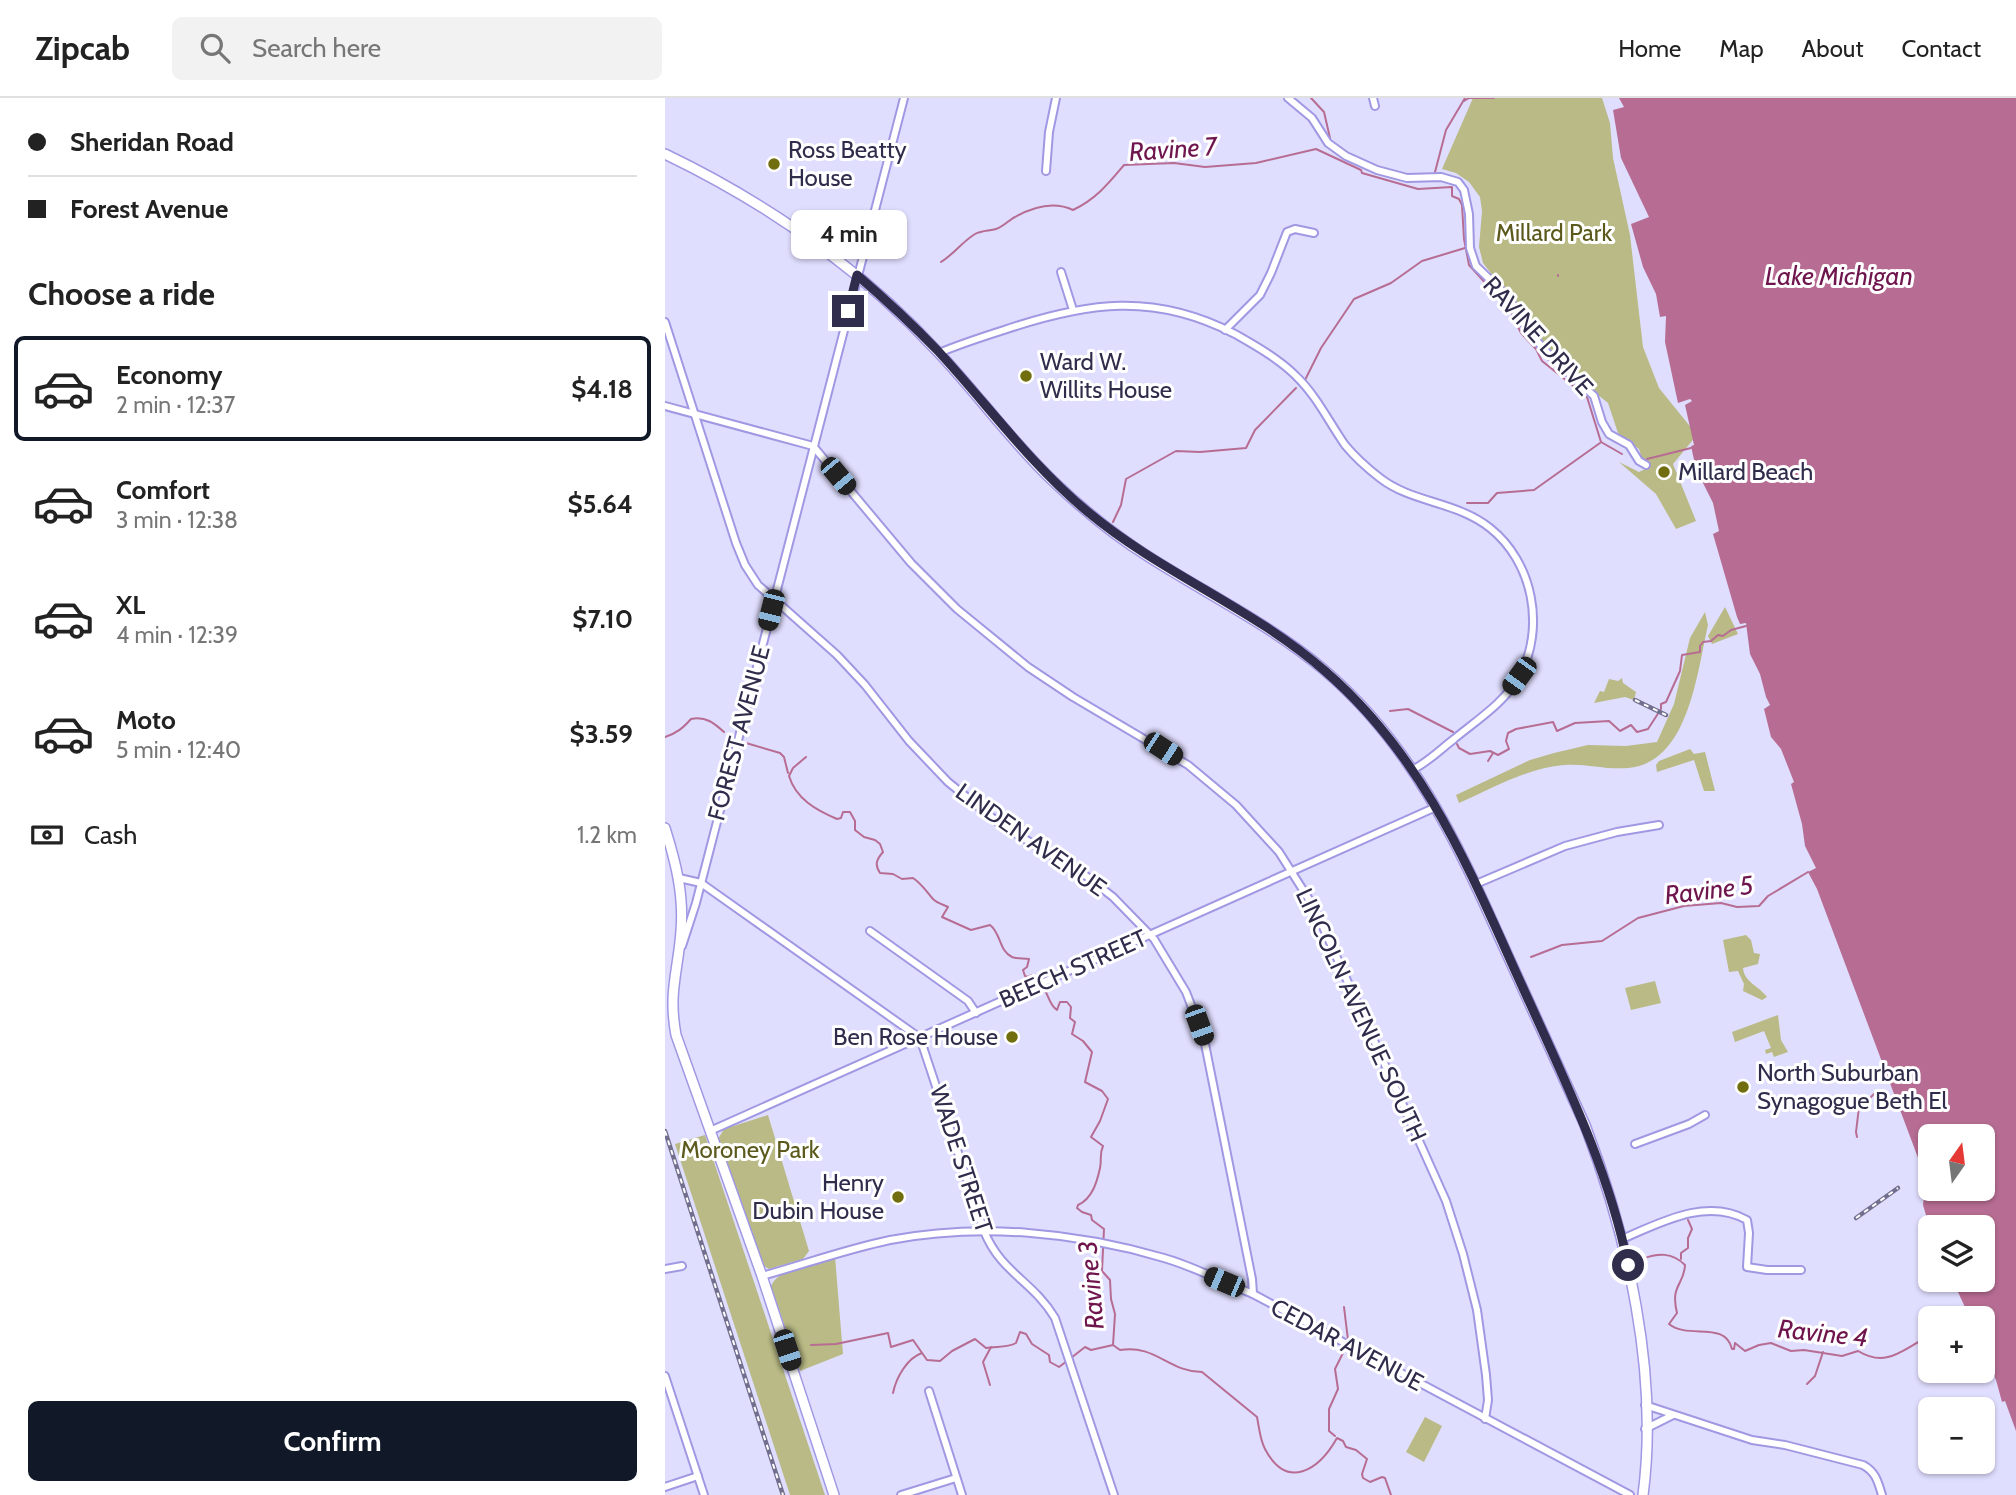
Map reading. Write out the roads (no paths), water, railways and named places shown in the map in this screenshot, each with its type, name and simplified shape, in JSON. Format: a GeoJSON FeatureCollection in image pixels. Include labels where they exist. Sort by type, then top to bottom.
{"type":"FeatureCollection","features":[{"type":"Feature","properties":{"kind":"street","name":"FOREST AVENUE"},"geometry":{"type":"LineString","coordinates":[[677,960],[701,883],[904,98]]}},
{"type":"Feature","properties":{"kind":"street"},"geometry":{"type":"LineString","coordinates":[[1046,171],[1049,132],[1056,98]]}},
{"type":"Feature","properties":{"kind":"street","name":"RAVINE DRIVE"},"geometry":{"type":"LineString","coordinates":[[1288,98],[1312,118],[1328,143],[1346,156],[1377,170],[1407,178],[1441,177],[1458,182],[1464,190],[1469,214],[1470,248],[1476,266],[1508,297],[1529,332],[1551,357],[1594,396],[1602,422],[1609,434],[1629,444],[1639,461],[1646,465]]}},
{"type":"Feature","properties":{"kind":"street"},"geometry":{"type":"LineString","coordinates":[[1373,98],[1375,106]]}},
{"type":"Feature","properties":{"kind":"street"},"geometry":{"type":"LineString","coordinates":[[665,154],[758,204],[857,275],[939,353],[1024,451],[1089,513],[1148,556],[1241,610],[1300,650],[1356,700],[1382,728],[1458,844],[1585,1125],[1607,1186],[1622,1239],[1635,1302],[1646,1429],[1643,1495]]}},
{"type":"Feature","properties":{"kind":"street"},"geometry":{"type":"LineString","coordinates":[[1226,330],[1259,295],[1287,232],[1294,229],[1314,233]]}},
{"type":"Feature","properties":{"kind":"street"},"geometry":{"type":"LineString","coordinates":[[1061,272],[1073,310]]}},
{"type":"Feature","properties":{"kind":"street"},"geometry":{"type":"LineString","coordinates":[[939,353],[1027,322],[1073,310],[1107,305],[1155,308],[1196,318],[1226,330],[1283,364],[1299,378],[1346,446],[1386,483],[1408,493],[1455,507],[1488,526],[1522,565],[1531,596],[1532,627],[1519,676],[1505,696],[1487,712],[1412,770]]}},
{"type":"Feature","properties":{"kind":"street","name":"LINDEN AVENUE"},"geometry":{"type":"LineString","coordinates":[[665,322],[745,565],[758,585],[837,654],[909,741],[948,782],[1000,824],[1072,866],[1113,897],[1149,935],[1171,965],[1186,992],[1204,1038],[1253,1294]]}},
{"type":"Feature","properties":{"kind":"street"},"geometry":{"type":"LineString","coordinates":[[665,406],[813,446]]}},
{"type":"Feature","properties":{"kind":"street","name":"LINCOLN AVENUE SOUTH"},"geometry":{"type":"LineString","coordinates":[[813,446],[911,563],[957,609],[1028,667],[1099,714],[1163,749],[1211,783],[1256,826],[1292,871],[1315,909],[1446,1201],[1464,1254],[1479,1321],[1486,1375],[1485,1419]]}},
{"type":"Feature","properties":{"kind":"street","name":"BEECH STREET"},"geometry":{"type":"LineString","coordinates":[[710,1131],[1436,807]]}},
{"type":"Feature","properties":{"kind":"street"},"geometry":{"type":"LineString","coordinates":[[1476,884],[1565,846],[1617,832],[1659,825]]}},
{"type":"Feature","properties":{"kind":"street"},"geometry":{"type":"LineString","coordinates":[[665,828],[679,878],[681,931],[673,982],[676,1035],[762,1276],[834,1495]]}},
{"type":"Feature","properties":{"kind":"street"},"geometry":{"type":"LineString","coordinates":[[679,878],[701,883],[920,1038]]}},
{"type":"Feature","properties":{"kind":"street"},"geometry":{"type":"LineString","coordinates":[[870,931],[968,1001],[976,1013]]}},
{"type":"Feature","properties":{"kind":"street","name":"WADE STREET"},"geometry":{"type":"LineString","coordinates":[[920,1038],[984,1231],[995,1253],[1008,1269],[1041,1297],[1055,1318],[1114,1495]]}},
{"type":"Feature","properties":{"kind":"street"},"geometry":{"type":"LineString","coordinates":[[1635,1144],[1689,1124],[1705,1115]]}},
{"type":"Feature","properties":{"kind":"street"},"geometry":{"type":"LineString","coordinates":[[1622,1239],[1690,1212],[1737,1214],[1747,1220],[1747,1267],[1801,1270]]}},
{"type":"Feature","properties":{"kind":"street","name":"CEDAR AVENUE"},"geometry":{"type":"LineString","coordinates":[[762,1276],[828,1255],[888,1241],[984,1231],[1075,1238],[1129,1249],[1190,1267],[1253,1294],[1630,1495]]}},
{"type":"Feature","properties":{"kind":"street"},"geometry":{"type":"LineString","coordinates":[[665,1269],[682,1266]]}},
{"type":"Feature","properties":{"kind":"street"},"geometry":{"type":"LineString","coordinates":[[665,1376],[704,1495]]}},
{"type":"Feature","properties":{"kind":"street"},"geometry":{"type":"LineString","coordinates":[[929,1391],[962,1495]]}},
{"type":"Feature","properties":{"kind":"street"},"geometry":{"type":"LineString","coordinates":[[1645,1405],[1752,1440],[1785,1445],[1863,1465],[1871,1469],[1876,1476],[1882,1495]]}},
{"type":"Feature","properties":{"kind":"street"},"geometry":{"type":"LineString","coordinates":[[1646,1429],[1673,1415]]}},
{"type":"Feature","properties":{"kind":"street"},"geometry":{"type":"LineString","coordinates":[[665,1487],[698,1476]]}},
{"type":"Feature","properties":{"kind":"street"},"geometry":{"type":"LineString","coordinates":[[901,1495],[955,1478]]}},
{"type":"Feature","properties":{"kind":"water","name":"Lake Michigan"},"geometry":{"type":"Polygon","coordinates":[[[1619,98],[2016,98],[2016,1431],[2005,1401],[2002,1402],[1995,1378],[1995,1306],[1964,1306],[1958,1292],[1995,1292],[1995,1215],[1926,1215],[1923,1205],[1923,1201],[1995,1201],[1995,1124],[1918,1124],[1918,1158],[1817,889],[1808,872],[1816,868],[1805,846],[1791,784],[1794,782],[1781,749],[1771,737],[1764,709],[1770,705],[1750,654],[1746,623],[1740,624],[1737,617],[1713,534],[1719,531],[1713,503],[1696,469],[1685,405],[1692,401],[1690,399],[1678,403],[1665,342],[1666,316],[1660,317],[1656,294],[1643,267],[1631,224],[1649,217],[1621,158],[1613,110],[1624,107],[1619,98]]]}},
{"type":"Feature","properties":{"kind":"waterway","name":"Ravine 7"},"geometry":{"type":"LineString","coordinates":[[1311,98],[1324,112],[1330,138]]}},
{"type":"Feature","properties":{"kind":"waterway","name":"Ravine 7"},"geometry":{"type":"LineString","coordinates":[[1435,172],[1446,130],[1465,98]]}},
{"type":"Feature","properties":{"kind":"waterway"},"geometry":{"type":"LineString","coordinates":[[1464,101],[1469,98],[1494,98]]}},
{"type":"Feature","properties":{"kind":"waterway","name":"Ravine 7"},"geometry":{"type":"LineString","coordinates":[[941,262],[975,234],[999,228],[1029,210],[1044,206],[1073,210],[1081,206],[1101,190],[1124,165],[1174,163],[1205,167],[1256,163],[1316,149],[1361,170],[1362,173],[1418,189],[1452,187],[1452,196],[1459,199],[1462,205],[1469,265],[1510,310],[1521,333],[1536,349],[1542,361],[1587,397],[1601,442],[1622,454]]}},
{"type":"Feature","properties":{"kind":"waterway","name":"Ravine 7"},"geometry":{"type":"LineString","coordinates":[[1305,380],[1321,348],[1354,299],[1391,283],[1422,261],[1465,248]]}},
{"type":"Feature","properties":{"kind":"waterway","name":"Ravine 7"},"geometry":{"type":"LineString","coordinates":[[1113,522],[1121,505],[1126,479],[1176,451],[1246,448],[1255,430],[1296,388]]}},
{"type":"Feature","properties":{"kind":"waterway","name":"Ravine 7"},"geometry":{"type":"LineString","coordinates":[[1467,503],[1488,503],[1497,493],[1534,490],[1600,443]]}},
{"type":"Feature","properties":{"kind":"waterway","name":"Ravine 7"},"geometry":{"type":"LineString","coordinates":[[1647,459],[1691,448]]}},
{"type":"Feature","properties":{"kind":"waterway"},"geometry":{"type":"LineString","coordinates":[[1457,744],[1470,754],[1490,751],[1498,755],[1509,749],[1506,741],[1508,733],[1553,722],[1557,731],[1575,723],[1609,721],[1620,731],[1631,725],[1637,732],[1648,729],[1661,709],[1661,704],[1666,702],[1680,671],[1682,655],[1700,652],[1703,642],[1746,626]]}},
{"type":"Feature","properties":{"kind":"waterway"},"geometry":{"type":"LineString","coordinates":[[1390,711],[1408,709],[1453,732]]}},
{"type":"Feature","properties":{"kind":"waterway","name":"Ravine 3"},"geometry":{"type":"LineString","coordinates":[[665,737],[696,718],[709,721],[724,732]]}},
{"type":"Feature","properties":{"kind":"waterway","name":"Ravine 3"},"geometry":{"type":"LineString","coordinates":[[746,743],[780,753],[784,757],[788,773]]}},
{"type":"Feature","properties":{"kind":"waterway"},"geometry":{"type":"LineString","coordinates":[[1488,761],[1493,753]]}},
{"type":"Feature","properties":{"kind":"waterway","name":"Ravine 3"},"geometry":{"type":"LineString","coordinates":[[806,757],[793,768],[789,776],[792,784],[814,808],[837,819],[841,818],[843,812],[850,812],[855,821],[855,830],[880,844],[883,852],[877,864],[880,873],[893,874],[902,879],[913,878],[935,900],[948,907],[942,917],[971,930],[990,925],[1008,954],[1014,958],[1029,959],[1023,970],[1025,976],[1032,975],[1038,981]]}},
{"type":"Feature","properties":{"kind":"waterway","name":"Ravine 5"},"geometry":{"type":"LineString","coordinates":[[1531,957],[1562,945],[1602,941],[1638,918],[1684,906],[1721,903],[1737,907],[1759,906],[1768,896],[1808,872]]}},
{"type":"Feature","properties":{"kind":"waterway","name":"Ravine 3"},"geometry":{"type":"LineString","coordinates":[[1041,985],[1057,1010],[1060,1002],[1067,1002],[1071,1007],[1070,1018],[1075,1022],[1072,1034],[1083,1041],[1092,1052],[1085,1082],[1102,1091],[1108,1099],[1091,1137],[1103,1146],[1097,1179],[1093,1190],[1077,1208],[1091,1215],[1092,1220],[1104,1229],[1102,1271],[1110,1280],[1115,1314],[1113,1345]]}},
{"type":"Feature","properties":{"kind":"waterway"},"geometry":{"type":"LineString","coordinates":[[1870,1098],[1878,1090]]}},
{"type":"Feature","properties":{"kind":"waterway"},"geometry":{"type":"LineString","coordinates":[[1857,1137],[1859,1107],[1868,1099]]}},
{"type":"Feature","properties":{"kind":"waterway"},"geometry":{"type":"LineString","coordinates":[[1681,1259],[1681,1253],[1688,1248],[1692,1229],[1688,1220]]}},
{"type":"Feature","properties":{"kind":"waterway","name":"Ravine 4"},"geometry":{"type":"LineString","coordinates":[[1642,1259],[1665,1255],[1685,1265],[1675,1296],[1677,1313],[1669,1324],[1686,1331],[1722,1335],[1732,1349],[1735,1343],[1745,1351],[1771,1343],[1791,1351],[1804,1350],[1842,1356],[1858,1351],[1878,1358],[1895,1355],[1918,1343]]}},
{"type":"Feature","properties":{"kind":"waterway"},"geometry":{"type":"LineString","coordinates":[[1344,1307],[1348,1340]]}},
{"type":"Feature","properties":{"kind":"waterway","name":"Ravine 3"},"geometry":{"type":"LineString","coordinates":[[811,1345],[836,1344],[888,1333],[891,1347],[913,1340],[927,1360],[940,1361],[975,1339],[986,1348],[1013,1345],[1020,1332],[1026,1334],[1032,1344],[1049,1355],[1050,1362],[1059,1367],[1067,1361]]}},
{"type":"Feature","properties":{"kind":"waterway","name":"Ravine 3"},"geometry":{"type":"LineString","coordinates":[[1071,1358],[1085,1347],[1091,1350],[1113,1345],[1120,1350],[1132,1349],[1153,1354],[1180,1368],[1202,1372],[1257,1417],[1265,1449],[1283,1470],[1303,1471],[1312,1467],[1337,1438],[1343,1441],[1346,1447],[1356,1450],[1367,1459],[1363,1478],[1370,1482],[1385,1478],[1391,1495]]}},
{"type":"Feature","properties":{"kind":"waterway"},"geometry":{"type":"LineString","coordinates":[[990,1385],[983,1362],[991,1347]]}},
{"type":"Feature","properties":{"kind":"waterway"},"geometry":{"type":"LineString","coordinates":[[1807,1384],[1815,1376],[1823,1352]]}},
{"type":"Feature","properties":{"kind":"waterway"},"geometry":{"type":"LineString","coordinates":[[893,1393],[903,1369],[922,1353]]}},
{"type":"Feature","properties":{"kind":"waterway"},"geometry":{"type":"LineString","coordinates":[[1335,1436],[1329,1431],[1329,1409],[1338,1389],[1335,1369],[1343,1353]]}},
{"type":"Feature","properties":{"kind":"railway"},"geometry":{"type":"LineString","coordinates":[[1635,700],[1666,715]]}},
{"type":"Feature","properties":{"kind":"railway"},"geometry":{"type":"LineString","coordinates":[[665,1131],[783,1495]]}},
{"type":"Feature","properties":{"kind":"railway"},"geometry":{"type":"LineString","coordinates":[[1856,1218],[1898,1188]]}},
{"type":"Feature","properties":{"kind":"place","name":"Ross Beatty House"},"geometry":{"type":"Point","coordinates":[774,164]}},
{"type":"Feature","properties":{"kind":"place","name":"Ward W. Willits House"},"geometry":{"type":"Point","coordinates":[1026,376]}},
{"type":"Feature","properties":{"kind":"place","name":"Millard Beach"},"geometry":{"type":"Point","coordinates":[1664,472]}},
{"type":"Feature","properties":{"kind":"place","name":"Ben Rose House"},"geometry":{"type":"Point","coordinates":[1012,1037]}},
{"type":"Feature","properties":{"kind":"place","name":"North Suburban Synagogue Beth El"},"geometry":{"type":"Point","coordinates":[1743,1087]}},
{"type":"Feature","properties":{"kind":"place","name":"Henry Dubin House"},"geometry":{"type":"Point","coordinates":[898,1197]}},
{"type":"Feature","properties":{"kind":"park label","name":"Millard Park"},"geometry":{"type":"Point","coordinates":[1554,233]}},
{"type":"Feature","properties":{"kind":"park label","name":"Moroney Park"},"geometry":{"type":"Point","coordinates":[750,1150]}}]}
